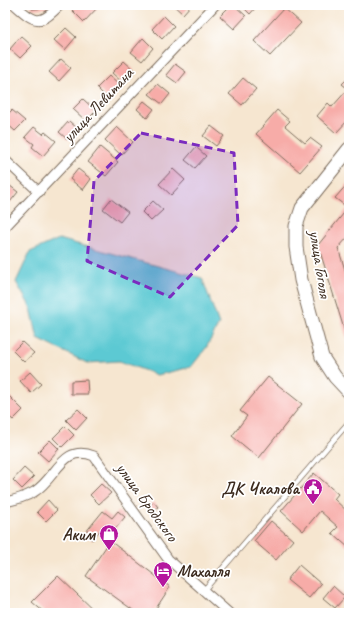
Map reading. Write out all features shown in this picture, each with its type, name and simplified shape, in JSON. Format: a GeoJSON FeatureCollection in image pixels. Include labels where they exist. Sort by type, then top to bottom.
{"type":"FeatureCollection","features":[{"type":"Feature","properties":{"kind":"street"},"geometry":{"type":"LineString","coordinates":[[15,5],[29,18],[38,20],[46,17],[60,5]]}},
{"type":"Feature","properties":{"kind":"street","name":"улица Левитана"},"geometry":{"type":"LineString","coordinates":[[5,227],[215,5]]}},
{"type":"Feature","properties":{"kind":"street","name":"улица Гоголя"},"geometry":{"type":"LineString","coordinates":[[349,149],[302,208],[296,226],[296,247],[301,280],[322,357],[335,377],[349,392]]}},
{"type":"Feature","properties":{"kind":"street"},"geometry":{"type":"LineString","coordinates":[[5,160],[39,192]]}},
{"type":"Feature","properties":{"kind":"street","name":"улица Бродского"},"geometry":{"type":"LineString","coordinates":[[5,502],[35,492],[71,454],[84,452],[94,456],[168,558],[229,613]]}},
{"type":"Feature","properties":{"kind":"lane"},"geometry":{"type":"LineString","coordinates":[[204,590],[349,422]]}},
{"type":"Feature","properties":{"kind":"highlighted area"},"geometry":{"type":"Polygon","coordinates":[[[141,133],[234,153],[238,225],[170,297],[87,261],[94,181],[141,133]]]}},
{"type":"Feature","properties":{"kind":"water"},"geometry":{"type":"Polygon","coordinates":[[[59,239],[202,278],[219,324],[206,348],[191,367],[157,375],[119,361],[87,363],[38,339],[31,308],[16,282],[30,252],[59,239]]]}},
{"type":"Feature","properties":{"kind":"building"},"geometry":{"type":"Polygon","coordinates":[[[31,5],[49,5],[49,8],[32,9],[31,5]]]}},
{"type":"Feature","properties":{"kind":"building"},"geometry":{"type":"Polygon","coordinates":[[[76,5],[95,5],[98,7],[84,22],[72,10],[76,5]]]}},
{"type":"Feature","properties":{"kind":"building"},"geometry":{"type":"Polygon","coordinates":[[[173,5],[191,5],[183,14],[173,5]]]}},
{"type":"Feature","properties":{"kind":"building"},"geometry":{"type":"Polygon","coordinates":[[[231,5],[234,5],[246,16],[234,29],[220,16],[231,5]]]}},
{"type":"Feature","properties":{"kind":"building"},"geometry":{"type":"Polygon","coordinates":[[[241,5],[258,5],[250,14],[241,5]]]}},
{"type":"Feature","properties":{"kind":"building"},"geometry":{"type":"Polygon","coordinates":[[[284,8],[301,23],[270,56],[254,41],[284,8]]]}},
{"type":"Feature","properties":{"kind":"building"},"geometry":{"type":"Polygon","coordinates":[[[164,16],[174,26],[162,39],[152,29],[164,16]]]}},
{"type":"Feature","properties":{"kind":"building"},"geometry":{"type":"Polygon","coordinates":[[[66,28],[76,37],[65,50],[54,40],[66,28]]]}},
{"type":"Feature","properties":{"kind":"building"},"geometry":{"type":"Polygon","coordinates":[[[21,36],[32,46],[20,58],[10,49],[21,36]]]}},
{"type":"Feature","properties":{"kind":"building"},"geometry":{"type":"Polygon","coordinates":[[[143,38],[153,48],[142,61],[131,52],[143,38]]]}},
{"type":"Feature","properties":{"kind":"building"},"geometry":{"type":"Polygon","coordinates":[[[61,59],[71,68],[59,81],[49,72],[61,59]]]}},
{"type":"Feature","properties":{"kind":"building"},"geometry":{"type":"Polygon","coordinates":[[[124,61],[134,70],[123,83],[112,73],[124,61]]]}},
{"type":"Feature","properties":{"kind":"building"},"geometry":{"type":"Polygon","coordinates":[[[175,64],[186,72],[177,83],[166,75],[175,64]]]}},
{"type":"Feature","properties":{"kind":"building"},"geometry":{"type":"Polygon","coordinates":[[[109,76],[119,85],[107,98],[97,88],[109,76]]]}},
{"type":"Feature","properties":{"kind":"building"},"geometry":{"type":"Polygon","coordinates":[[[349,77],[349,119],[336,133],[317,116],[328,103],[332,107],[348,89],[342,84],[349,77]]]}},
{"type":"Feature","properties":{"kind":"building"},"geometry":{"type":"Polygon","coordinates":[[[243,78],[256,89],[242,105],[229,94],[243,78]]]}},
{"type":"Feature","properties":{"kind":"building"},"geometry":{"type":"Polygon","coordinates":[[[158,84],[170,94],[162,104],[149,94],[158,84]]]}},
{"type":"Feature","properties":{"kind":"building"},"geometry":{"type":"Polygon","coordinates":[[[83,99],[96,111],[86,121],[73,109],[83,99]]]}},
{"type":"Feature","properties":{"kind":"building"},"geometry":{"type":"Polygon","coordinates":[[[144,101],[154,109],[147,118],[137,109],[144,101]]]}},
{"type":"Feature","properties":{"kind":"building"},"geometry":{"type":"Polygon","coordinates":[[[12,110],[25,121],[15,131],[5,122],[5,117],[12,110]]]}},
{"type":"Feature","properties":{"kind":"building"},"geometry":{"type":"Polygon","coordinates":[[[277,110],[290,121],[285,126],[305,143],[310,138],[322,147],[300,172],[256,134],[277,110]]]}},
{"type":"Feature","properties":{"kind":"building"},"geometry":{"type":"Polygon","coordinates":[[[69,121],[78,129],[68,140],[59,132],[69,121]]]}},
{"type":"Feature","properties":{"kind":"building"},"geometry":{"type":"Polygon","coordinates":[[[211,126],[224,136],[216,146],[203,136],[211,126]]]}},
{"type":"Feature","properties":{"kind":"building"},"geometry":{"type":"Polygon","coordinates":[[[34,127],[43,134],[45,132],[56,141],[43,156],[32,147],[34,144],[25,137],[34,127]]]}},
{"type":"Feature","properties":{"kind":"building"},"geometry":{"type":"Polygon","coordinates":[[[117,127],[133,142],[121,155],[105,140],[117,127]]]}},
{"type":"Feature","properties":{"kind":"building"},"geometry":{"type":"Polygon","coordinates":[[[100,147],[118,162],[106,176],[88,162],[100,147]]]}},
{"type":"Feature","properties":{"kind":"building"},"geometry":{"type":"Polygon","coordinates":[[[196,147],[206,156],[195,168],[185,160],[196,147]]]}},
{"type":"Feature","properties":{"kind":"building"},"geometry":{"type":"Polygon","coordinates":[[[78,169],[91,179],[83,190],[70,179],[78,169]]]}},
{"type":"Feature","properties":{"kind":"building"},"geometry":{"type":"Polygon","coordinates":[[[173,169],[185,180],[171,195],[159,184],[173,169]]]}},
{"type":"Feature","properties":{"kind":"building"},"geometry":{"type":"Polygon","coordinates":[[[5,182],[18,192],[10,202],[5,199],[5,182]]]}},
{"type":"Feature","properties":{"kind":"building"},"geometry":{"type":"Polygon","coordinates":[[[349,182],[349,236],[338,248],[349,282],[349,345],[318,245],[348,208],[335,198],[349,182]]]}},
{"type":"Feature","properties":{"kind":"building"},"geometry":{"type":"Polygon","coordinates":[[[111,199],[128,212],[120,222],[103,209],[111,199]]]}},
{"type":"Feature","properties":{"kind":"building"},"geometry":{"type":"Polygon","coordinates":[[[153,201],[163,210],[151,221],[142,212],[153,201]]]}},
{"type":"Feature","properties":{"kind":"building"},"geometry":{"type":"Polygon","coordinates":[[[22,342],[34,353],[24,362],[13,351],[22,342]]]}},
{"type":"Feature","properties":{"kind":"building"},"geometry":{"type":"Polygon","coordinates":[[[30,372],[41,384],[31,393],[20,381],[30,372]]]}},
{"type":"Feature","properties":{"kind":"building"},"geometry":{"type":"Polygon","coordinates":[[[268,377],[302,404],[259,458],[232,436],[247,416],[240,411],[268,377]]]}},
{"type":"Feature","properties":{"kind":"building"},"geometry":{"type":"Polygon","coordinates":[[[87,380],[88,394],[71,394],[71,381],[87,380]]]}},
{"type":"Feature","properties":{"kind":"building"},"geometry":{"type":"Polygon","coordinates":[[[9,396],[23,410],[13,420],[5,413],[5,400],[9,396]]]}},
{"type":"Feature","properties":{"kind":"building"},"geometry":{"type":"Polygon","coordinates":[[[78,409],[87,418],[76,430],[66,420],[78,409]]]}},
{"type":"Feature","properties":{"kind":"building"},"geometry":{"type":"Polygon","coordinates":[[[65,426],[74,435],[62,447],[53,438],[65,426]]]}},
{"type":"Feature","properties":{"kind":"building"},"geometry":{"type":"Polygon","coordinates":[[[50,440],[59,449],[48,461],[38,452],[50,440]]]}},
{"type":"Feature","properties":{"kind":"building"},"geometry":{"type":"Polygon","coordinates":[[[24,468],[34,477],[22,489],[13,480],[24,468]]]}},
{"type":"Feature","properties":{"kind":"building","name":"ДК Чкалова"},"geometry":{"type":"Polygon","coordinates":[[[314,473],[338,494],[334,499],[349,513],[349,548],[332,533],[338,527],[320,511],[303,531],[281,511],[314,473]]]}},
{"type":"Feature","properties":{"kind":"building"},"geometry":{"type":"Polygon","coordinates":[[[101,484],[111,493],[99,504],[90,495],[101,484]]]}},
{"type":"Feature","properties":{"kind":"building"},"geometry":{"type":"Polygon","coordinates":[[[48,500],[57,510],[46,521],[37,512],[48,500]]]}},
{"type":"Feature","properties":{"kind":"building"},"geometry":{"type":"Polygon","coordinates":[[[154,502],[158,507],[152,511],[148,505],[154,502]]]}},
{"type":"Feature","properties":{"kind":"building"},"geometry":{"type":"Polygon","coordinates":[[[103,511],[112,518],[118,511],[125,517],[110,535],[102,528],[92,540],[85,533],[103,511]]]}},
{"type":"Feature","properties":{"kind":"building"},"geometry":{"type":"Polygon","coordinates":[[[271,521],[293,540],[276,560],[254,541],[271,521]]]}},
{"type":"Feature","properties":{"kind":"building"},"geometry":{"type":"Polygon","coordinates":[[[110,541],[170,587],[153,613],[137,613],[86,576],[110,541]]]}},
{"type":"Feature","properties":{"kind":"building"},"geometry":{"type":"Polygon","coordinates":[[[299,565],[321,584],[309,598],[287,580],[299,565]]]}},
{"type":"Feature","properties":{"kind":"building"},"geometry":{"type":"Polygon","coordinates":[[[58,576],[97,613],[45,613],[32,602],[58,576]]]}},
{"type":"Feature","properties":{"kind":"building"},"geometry":{"type":"Polygon","coordinates":[[[333,586],[345,597],[335,608],[323,598],[333,586]]]}},
{"type":"Feature","properties":{"kind":"place","name":"ДК Чкалова"},"geometry":{"type":"Point","coordinates":[313,505]}},
{"type":"Feature","properties":{"kind":"place","name":"Аким"},"geometry":{"type":"Point","coordinates":[109,551]}},
{"type":"Feature","properties":{"kind":"place","name":"Махалля"},"geometry":{"type":"Point","coordinates":[163,588]}}]}
